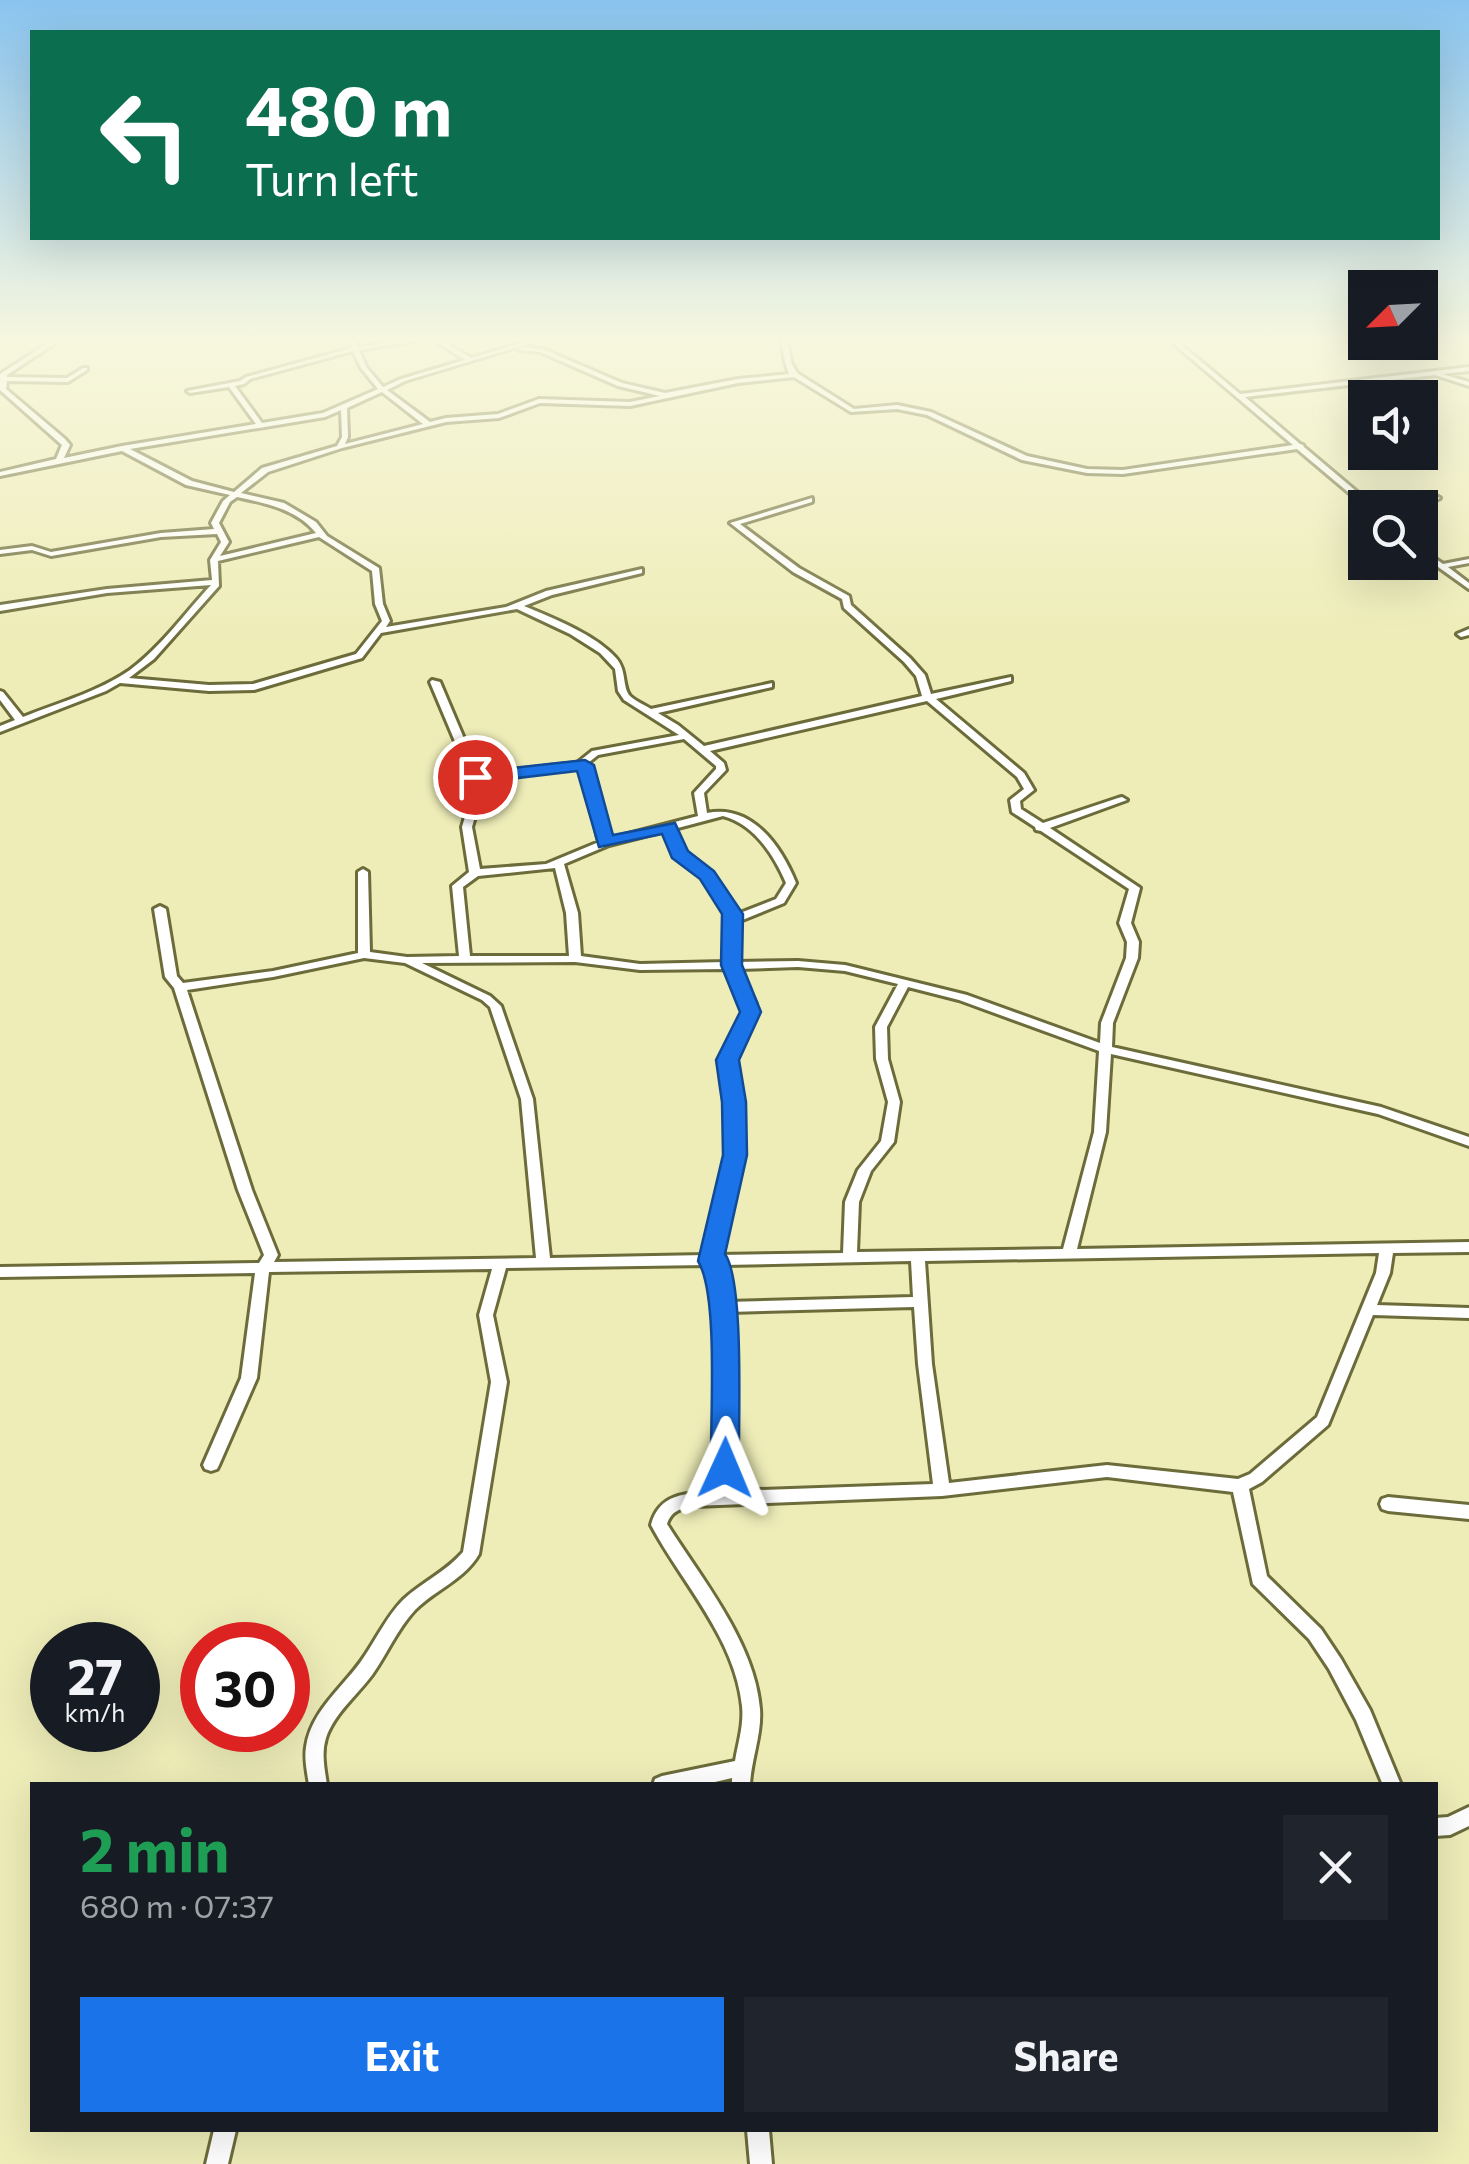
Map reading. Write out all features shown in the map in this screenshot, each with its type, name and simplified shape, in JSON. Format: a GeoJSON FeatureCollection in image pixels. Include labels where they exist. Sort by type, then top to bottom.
{"type":"FeatureCollection","features":[{"type":"Feature","properties":{"kind":"street"},"geometry":{"type":"LineString","coordinates":[[60,460],[66,445],[62,439]]}},
{"type":"Feature","properties":{"kind":"street"},"geometry":{"type":"LineString","coordinates":[[0,474],[179,439]]}},
{"type":"Feature","properties":{"kind":"street"},"geometry":{"type":"LineString","coordinates":[[340,447],[345,439]]}},
{"type":"Feature","properties":{"kind":"street"},"geometry":{"type":"LineString","coordinates":[[0,729],[120,680],[151,657],[216,582],[214,560],[225,542],[215,517],[239,492],[270,468],[371,439]]}},
{"type":"Feature","properties":{"kind":"street"},"geometry":{"type":"LineString","coordinates":[[981,439],[1026,458],[1087,471],[1123,472],[1301,446]]}},
{"type":"Feature","properties":{"kind":"street"},"geometry":{"type":"LineString","coordinates":[[1292,439],[1352,490]]}},
{"type":"Feature","properties":{"kind":"street"},"geometry":{"type":"LineString","coordinates":[[120,680],[209,688],[254,687],[359,656],[386,621],[379,604],[378,572],[321,534],[302,516],[239,492],[188,483],[122,448]]}},
{"type":"Feature","properties":{"kind":"street"},"geometry":{"type":"LineString","coordinates":[[809,500],[734,523],[796,570],[846,598],[847,606],[914,667],[927,696],[1021,775],[1028,790],[1013,805],[1040,828],[1135,888],[1125,918],[1133,942],[1132,958],[1107,1022],[1100,1132],[1068,1255]]}},
{"type":"Feature","properties":{"kind":"street"},"geometry":{"type":"LineString","coordinates":[[0,552],[34,548],[48,554],[161,535],[220,532]]}},
{"type":"Feature","properties":{"kind":"street"},"geometry":{"type":"LineString","coordinates":[[214,560],[321,534]]}},
{"type":"Feature","properties":{"kind":"street"},"geometry":{"type":"LineString","coordinates":[[1442,566],[1469,561]]}},
{"type":"Feature","properties":{"kind":"street"},"geometry":{"type":"LineString","coordinates":[[1438,563],[1469,587]]}},
{"type":"Feature","properties":{"kind":"street"},"geometry":{"type":"LineString","coordinates":[[377,631],[518,606],[639,571]]}},
{"type":"Feature","properties":{"kind":"street"},"geometry":{"type":"LineString","coordinates":[[0,608],[89,594],[216,582]]}},
{"type":"Feature","properties":{"kind":"street"},"geometry":{"type":"LineString","coordinates":[[518,606],[573,632],[614,661],[619,668],[620,689],[706,748],[721,765],[699,793],[705,816]]}},
{"type":"Feature","properties":{"kind":"street"},"geometry":{"type":"LineString","coordinates":[[706,748],[1008,679]]}},
{"type":"Feature","properties":{"kind":"street"},"geometry":{"type":"LineString","coordinates":[[435,682],[475,777],[477,793],[467,826],[475,874]]}},
{"type":"Feature","properties":{"kind":"street"},"geometry":{"type":"LineString","coordinates":[[649,712],[769,685]]}},
{"type":"Feature","properties":{"kind":"street"},"geometry":{"type":"LineString","coordinates":[[0,694],[20,720]]}},
{"type":"Feature","properties":{"kind":"street"},"geometry":{"type":"LineString","coordinates":[[475,777],[581,764],[595,753],[687,736]]}},
{"type":"Feature","properties":{"kind":"street"},"geometry":{"type":"LineString","coordinates":[[581,764],[587,767],[606,843]]}},
{"type":"Feature","properties":{"kind":"street"},"geometry":{"type":"LineString","coordinates":[[1040,828],[1122,800]]}},
{"type":"Feature","properties":{"kind":"street"},"geometry":{"type":"LineString","coordinates":[[466,960],[458,886],[475,874],[534,870],[559,864],[606,843],[705,816],[736,817],[775,850],[791,883],[780,902],[732,920]]}},
{"type":"Feature","properties":{"kind":"street"},"geometry":{"type":"LineString","coordinates":[[668,827],[679,854],[707,876],[729,906],[731,965],[750,1012],[728,1060],[735,1155],[714,1261],[722,1307],[727,1437],[723,1498]]}},
{"type":"Feature","properties":{"kind":"street"},"geometry":{"type":"LineString","coordinates":[[559,864],[572,912],[574,959]]}},
{"type":"Feature","properties":{"kind":"street"},"geometry":{"type":"LineString","coordinates":[[362,872],[364,955]]}},
{"type":"Feature","properties":{"kind":"street"},"geometry":{"type":"LineString","coordinates":[[160,908],[171,977],[180,987],[270,1255],[264,1268],[248,1378],[210,1465]]}},
{"type":"Feature","properties":{"kind":"street"},"geometry":{"type":"LineString","coordinates":[[180,987],[274,974],[364,955],[407,960],[574,959],[640,967],[846,968],[963,996],[1104,1049],[1381,1111],[1469,1142]]}},
{"type":"Feature","properties":{"kind":"street"},"geometry":{"type":"LineString","coordinates":[[407,960],[495,1006],[527,1099],[544,1261]]}},
{"type":"Feature","properties":{"kind":"street"},"geometry":{"type":"LineString","coordinates":[[850,1257],[852,1202],[865,1170],[887,1142],[894,1102],[882,1058],[882,1027],[905,982]]}},
{"type":"Feature","properties":{"kind":"street"},"geometry":{"type":"LineString","coordinates":[[688,1782],[741,1776],[751,1707],[744,1679],[722,1631],[659,1525],[662,1513],[676,1503],[723,1498],[942,1490],[1107,1471],[1240,1486],[1256,1478],[1323,1421],[1346,1373],[1383,1274],[1387,1248]]}},
{"type":"Feature","properties":{"kind":"street"},"geometry":{"type":"LineString","coordinates":[[0,1272],[1469,1248]]}},
{"type":"Feature","properties":{"kind":"street"},"geometry":{"type":"LineString","coordinates":[[918,1256],[942,1490]]}},
{"type":"Feature","properties":{"kind":"street"},"geometry":{"type":"LineString","coordinates":[[318,1782],[313,1752],[324,1725],[369,1665],[396,1619],[416,1599],[461,1568],[470,1554],[498,1382],[486,1315],[500,1265]]}},
{"type":"Feature","properties":{"kind":"street"},"geometry":{"type":"LineString","coordinates":[[722,1307],[921,1302]]}},
{"type":"Feature","properties":{"kind":"street"},"geometry":{"type":"LineString","coordinates":[[1367,1310],[1469,1312]]}},
{"type":"Feature","properties":{"kind":"street"},"geometry":{"type":"LineString","coordinates":[[1240,1486],[1259,1579],[1316,1634],[1364,1716],[1391,1782]]}},
{"type":"Feature","properties":{"kind":"street"},"geometry":{"type":"LineString","coordinates":[[1388,1504],[1469,1512]]}},
{"type":"Feature","properties":{"kind":"street"},"geometry":{"type":"LineString","coordinates":[[1438,1827],[1450,1826],[1469,1816]]}},
{"type":"Feature","properties":{"kind":"street"},"geometry":{"type":"LineString","coordinates":[[217,2164],[225,2132]]}},
{"type":"Feature","properties":{"kind":"street"},"geometry":{"type":"LineString","coordinates":[[758,2132],[761,2164]]}},
{"type":"Feature","properties":{"kind":"route"},"geometry":{"type":"LineString","coordinates":[[475,777],[585,765],[606,843],[668,827],[679,854],[707,876],[732,914],[731,965],[750,1012],[728,1060],[735,1155],[711,1261],[717,1261],[722,1307],[725,1468]]}}]}
